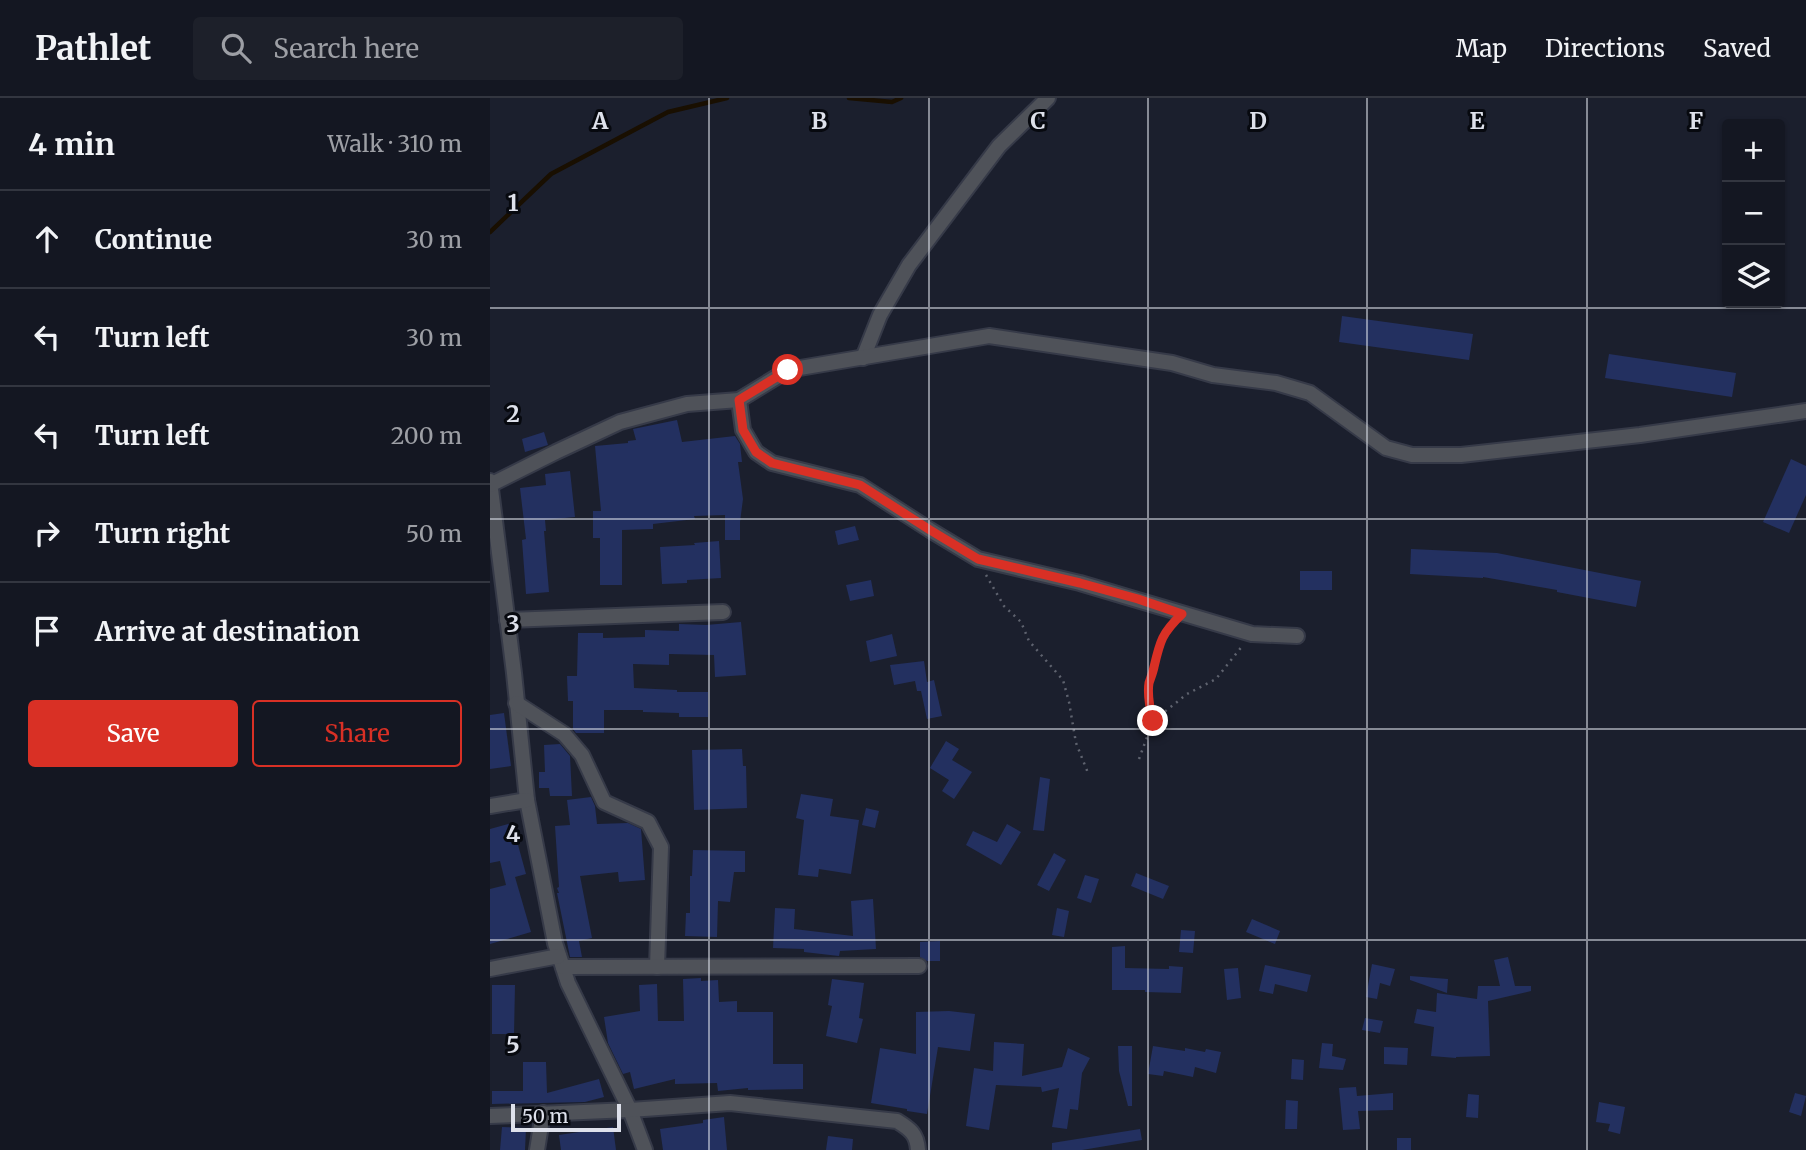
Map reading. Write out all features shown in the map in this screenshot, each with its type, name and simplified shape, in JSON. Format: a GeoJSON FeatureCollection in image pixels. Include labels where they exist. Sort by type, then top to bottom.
{"type":"FeatureCollection","features":[{"type":"Feature","properties":{"kind":"street"},"geometry":{"type":"LineString","coordinates":[[863,358],[880,315],[909,265],[999,146],[1048,98]]}},
{"type":"Feature","properties":{"kind":"street"},"geometry":{"type":"LineString","coordinates":[[645,1150],[631,1110],[568,983],[555,943],[527,800],[490,484],[620,422],[687,404],[739,400],[788,370],[989,336],[1172,363],[1213,375],[1276,383],[1310,393],[1386,448],[1412,455],[1461,455],[1640,435],[1806,411]]}},
{"type":"Feature","properties":{"kind":"street"},"geometry":{"type":"LineString","coordinates":[[739,400],[743,430],[756,452],[772,463],[860,485],[978,559],[1080,583],[1252,634],[1297,636]]}},
{"type":"Feature","properties":{"kind":"street"},"geometry":{"type":"LineString","coordinates":[[508,620],[723,612]]}},
{"type":"Feature","properties":{"kind":"street"},"geometry":{"type":"LineString","coordinates":[[516,703],[564,734],[582,755],[604,802],[648,822],[661,847],[657,967]]}},
{"type":"Feature","properties":{"kind":"street"},"geometry":{"type":"LineString","coordinates":[[490,806],[527,800]]}},
{"type":"Feature","properties":{"kind":"street"},"geometry":{"type":"LineString","coordinates":[[490,969],[561,961],[657,967],[919,966]]}},
{"type":"Feature","properties":{"kind":"street"},"geometry":{"type":"LineString","coordinates":[[490,1116],[730,1103],[897,1121],[913,1131],[918,1150]]}},
{"type":"Feature","properties":{"kind":"street"},"geometry":{"type":"LineString","coordinates":[[537,1150],[542,1113]]}},
{"type":"Feature","properties":{"kind":"path"},"geometry":{"type":"LineString","coordinates":[[978,559],[1003,606],[1021,622],[1029,641],[1063,680],[1076,743],[1087,773]]}},
{"type":"Feature","properties":{"kind":"path"},"geometry":{"type":"LineString","coordinates":[[1153,721],[1149,684],[1158,648],[1168,628],[1182,614]]}},
{"type":"Feature","properties":{"kind":"path"},"geometry":{"type":"LineString","coordinates":[[1139,759],[1153,721],[1186,694],[1216,679],[1252,634]]}},
{"type":"Feature","properties":{"kind":"building"},"geometry":{"type":"Polygon","coordinates":[[[1342,316],[1473,334],[1469,360],[1339,342],[1342,316]]]}},
{"type":"Feature","properties":{"kind":"building"},"geometry":{"type":"Polygon","coordinates":[[[1609,354],[1736,373],[1732,397],[1605,378],[1609,354]]]}},
{"type":"Feature","properties":{"kind":"building"},"geometry":{"type":"Polygon","coordinates":[[[677,420],[682,442],[735,436],[740,444],[742,462],[738,462],[743,499],[740,540],[725,540],[725,515],[694,516],[695,519],[653,524],[653,529],[622,530],[622,585],[600,585],[600,538],[593,538],[593,511],[601,511],[595,446],[628,443],[636,440],[633,429],[677,420]]]}},
{"type":"Feature","properties":{"kind":"building"},"geometry":{"type":"Polygon","coordinates":[[[544,432],[548,445],[525,452],[522,439],[544,432]]]}},
{"type":"Feature","properties":{"kind":"building"},"geometry":{"type":"Polygon","coordinates":[[[1791,459],[1806,466],[1806,495],[1789,533],[1763,522],[1791,459]]]}},
{"type":"Feature","properties":{"kind":"building"},"geometry":{"type":"Polygon","coordinates":[[[570,471],[575,517],[545,520],[549,592],[526,594],[522,540],[526,539],[520,488],[546,485],[545,474],[570,471]]]}},
{"type":"Feature","properties":{"kind":"building"},"geometry":{"type":"Polygon","coordinates":[[[855,526],[859,540],[838,545],[835,531],[855,526]]]}},
{"type":"Feature","properties":{"kind":"building"},"geometry":{"type":"Polygon","coordinates":[[[719,541],[721,578],[662,584],[660,547],[719,541]]]}},
{"type":"Feature","properties":{"kind":"building"},"geometry":{"type":"Polygon","coordinates":[[[1411,549],[1497,553],[1641,581],[1636,607],[1483,577],[1410,574],[1411,549]]]}},
{"type":"Feature","properties":{"kind":"building"},"geometry":{"type":"Polygon","coordinates":[[[1300,571],[1332,571],[1332,590],[1300,590],[1300,571]]]}},
{"type":"Feature","properties":{"kind":"building"},"geometry":{"type":"Polygon","coordinates":[[[871,580],[874,596],[850,601],[846,585],[871,580]]]}},
{"type":"Feature","properties":{"kind":"building"},"geometry":{"type":"Polygon","coordinates":[[[741,622],[746,675],[715,677],[714,655],[669,654],[669,665],[633,664],[634,688],[708,692],[708,717],[679,717],[679,713],[643,710],[604,710],[604,733],[576,733],[573,729],[573,701],[568,701],[567,676],[577,676],[578,633],[603,633],[603,638],[645,637],[645,630],[679,631],[679,624],[741,622]]]}},
{"type":"Feature","properties":{"kind":"building"},"geometry":{"type":"Polygon","coordinates":[[[892,634],[897,656],[870,662],[866,641],[892,634]]]}},
{"type":"Feature","properties":{"kind":"building"},"geometry":{"type":"Polygon","coordinates":[[[924,661],[927,682],[934,680],[942,716],[927,719],[921,691],[917,691],[915,681],[894,685],[890,665],[924,661]]]}},
{"type":"Feature","properties":{"kind":"building"},"geometry":{"type":"Polygon","coordinates":[[[504,713],[511,766],[490,769],[490,715],[504,713]]]}},
{"type":"Feature","properties":{"kind":"building"},"geometry":{"type":"Polygon","coordinates":[[[946,741],[959,749],[952,760],[972,772],[954,799],[942,791],[949,780],[930,768],[946,741]]]}},
{"type":"Feature","properties":{"kind":"building"},"geometry":{"type":"Polygon","coordinates":[[[560,744],[570,756],[572,796],[550,796],[549,788],[539,788],[539,772],[545,772],[544,745],[560,744]]]}},
{"type":"Feature","properties":{"kind":"building"},"geometry":{"type":"Polygon","coordinates":[[[742,749],[743,766],[746,766],[747,808],[694,810],[692,750],[742,749]]]}},
{"type":"Feature","properties":{"kind":"building"},"geometry":{"type":"Polygon","coordinates":[[[1040,777],[1050,779],[1044,831],[1033,830],[1040,777]]]}},
{"type":"Feature","properties":{"kind":"building"},"geometry":{"type":"Polygon","coordinates":[[[801,794],[833,799],[830,816],[859,820],[851,874],[819,869],[818,877],[798,875],[804,820],[796,818],[801,794]]]}},
{"type":"Feature","properties":{"kind":"building"},"geometry":{"type":"Polygon","coordinates":[[[591,797],[597,824],[628,823],[641,829],[645,880],[619,882],[618,872],[580,876],[592,938],[579,941],[582,957],[570,957],[557,893],[559,887],[555,826],[570,825],[567,800],[591,797]]]}},
{"type":"Feature","properties":{"kind":"building"},"geometry":{"type":"Polygon","coordinates":[[[866,808],[879,811],[875,828],[862,825],[866,808]]]}},
{"type":"Feature","properties":{"kind":"building"},"geometry":{"type":"Polygon","coordinates":[[[512,823],[526,874],[515,877],[531,932],[490,944],[490,889],[506,885],[500,861],[490,863],[490,829],[512,823]]]}},
{"type":"Feature","properties":{"kind":"building"},"geometry":{"type":"Polygon","coordinates":[[[1007,824],[1021,832],[1001,865],[966,845],[973,831],[997,842],[1007,824]]]}},
{"type":"Feature","properties":{"kind":"building"},"geometry":{"type":"Polygon","coordinates":[[[693,850],[745,851],[745,872],[734,872],[730,902],[718,901],[717,937],[685,936],[686,913],[690,913],[693,850]]]}},
{"type":"Feature","properties":{"kind":"building"},"geometry":{"type":"Polygon","coordinates":[[[1054,853],[1066,860],[1049,891],[1037,885],[1054,853]]]}},
{"type":"Feature","properties":{"kind":"building"},"geometry":{"type":"Polygon","coordinates":[[[1136,873],[1169,886],[1163,899],[1131,886],[1136,873]]]}},
{"type":"Feature","properties":{"kind":"building"},"geometry":{"type":"Polygon","coordinates":[[[1085,875],[1099,879],[1091,903],[1077,898],[1085,875]]]}},
{"type":"Feature","properties":{"kind":"building"},"geometry":{"type":"Polygon","coordinates":[[[873,899],[876,949],[840,951],[839,956],[804,952],[804,949],[773,948],[775,908],[795,909],[794,929],[853,936],[851,901],[873,899]]]}},
{"type":"Feature","properties":{"kind":"building"},"geometry":{"type":"Polygon","coordinates":[[[1057,908],[1069,911],[1064,937],[1052,935],[1057,908]]]}},
{"type":"Feature","properties":{"kind":"building"},"geometry":{"type":"Polygon","coordinates":[[[1252,919],[1280,931],[1275,944],[1246,932],[1252,919]]]}},
{"type":"Feature","properties":{"kind":"building"},"geometry":{"type":"Polygon","coordinates":[[[1181,930],[1195,931],[1193,953],[1179,952],[1181,930]]]}},
{"type":"Feature","properties":{"kind":"building"},"geometry":{"type":"Polygon","coordinates":[[[940,941],[940,961],[927,961],[920,957],[920,942],[940,941]]]}},
{"type":"Feature","properties":{"kind":"building"},"geometry":{"type":"Polygon","coordinates":[[[1125,946],[1125,968],[1183,967],[1181,993],[1112,990],[1112,947],[1125,946]]]}},
{"type":"Feature","properties":{"kind":"building"},"geometry":{"type":"Polygon","coordinates":[[[1508,957],[1515,986],[1531,986],[1531,991],[1488,1001],[1490,1056],[1431,1056],[1434,1027],[1414,1023],[1417,1009],[1436,1012],[1437,993],[1477,999],[1478,986],[1500,986],[1494,960],[1508,957]]]}},
{"type":"Feature","properties":{"kind":"building"},"geometry":{"type":"Polygon","coordinates":[[[1372,964],[1395,969],[1390,986],[1380,983],[1377,999],[1366,997],[1372,964]]]}},
{"type":"Feature","properties":{"kind":"building"},"geometry":{"type":"Polygon","coordinates":[[[1265,965],[1311,975],[1307,992],[1275,984],[1273,994],[1259,991],[1265,965]]]}},
{"type":"Feature","properties":{"kind":"building"},"geometry":{"type":"Polygon","coordinates":[[[1238,968],[1241,998],[1227,1000],[1224,969],[1238,968]]]}},
{"type":"Feature","properties":{"kind":"building"},"geometry":{"type":"Polygon","coordinates":[[[1410,976],[1448,979],[1447,993],[1410,980],[1410,976]]]}},
{"type":"Feature","properties":{"kind":"building"},"geometry":{"type":"Polygon","coordinates":[[[701,978],[701,981],[718,980],[719,1002],[737,1001],[737,1012],[773,1012],[773,1064],[803,1064],[803,1089],[748,1088],[718,1091],[717,1083],[675,1084],[675,1079],[634,1089],[630,1072],[623,1074],[608,1043],[604,1017],[640,1011],[639,985],[657,984],[658,1021],[684,1021],[683,979],[701,978]]]}},
{"type":"Feature","properties":{"kind":"building"},"geometry":{"type":"Polygon","coordinates":[[[832,979],[864,983],[859,1018],[863,1019],[857,1043],[826,1036],[832,1006],[828,1005],[832,979]]]}},
{"type":"Feature","properties":{"kind":"building"},"geometry":{"type":"Polygon","coordinates":[[[492,985],[515,985],[514,1034],[492,1034],[492,985]]]}},
{"type":"Feature","properties":{"kind":"building"},"geometry":{"type":"Polygon","coordinates":[[[949,1011],[975,1014],[970,1051],[938,1047],[927,1114],[871,1103],[880,1048],[916,1054],[916,1012],[949,1011]]]}},
{"type":"Feature","properties":{"kind":"building"},"geometry":{"type":"Polygon","coordinates":[[[1365,1018],[1383,1021],[1380,1033],[1362,1030],[1365,1018]]]}},
{"type":"Feature","properties":{"kind":"building"},"geometry":{"type":"Polygon","coordinates":[[[994,1042],[1024,1044],[1022,1076],[1062,1067],[1068,1048],[1090,1058],[1082,1073],[1078,1110],[1070,1109],[1067,1129],[1052,1127],[1059,1088],[1042,1092],[1041,1087],[996,1085],[989,1130],[966,1126],[974,1068],[993,1071],[994,1042]]]}},
{"type":"Feature","properties":{"kind":"building"},"geometry":{"type":"Polygon","coordinates":[[[1322,1043],[1333,1044],[1332,1056],[1346,1059],[1343,1070],[1319,1068],[1322,1043]]]}},
{"type":"Feature","properties":{"kind":"building"},"geometry":{"type":"Polygon","coordinates":[[[1118,1046],[1132,1046],[1132,1106],[1128,1106],[1119,1071],[1118,1046]]]}},
{"type":"Feature","properties":{"kind":"building"},"geometry":{"type":"Polygon","coordinates":[[[1153,1046],[1185,1051],[1185,1048],[1221,1052],[1216,1073],[1195,1067],[1193,1077],[1164,1071],[1163,1076],[1148,1074],[1153,1046]]]}},
{"type":"Feature","properties":{"kind":"building"},"geometry":{"type":"Polygon","coordinates":[[[1384,1047],[1408,1048],[1407,1065],[1384,1064],[1384,1047]]]}},
{"type":"Feature","properties":{"kind":"building"},"geometry":{"type":"Polygon","coordinates":[[[1292,1059],[1304,1060],[1303,1080],[1291,1079],[1292,1059]]]}},
{"type":"Feature","properties":{"kind":"building"},"geometry":{"type":"Polygon","coordinates":[[[523,1062],[546,1062],[547,1093],[599,1079],[604,1097],[585,1102],[492,1104],[492,1091],[523,1091],[523,1062]]]}},
{"type":"Feature","properties":{"kind":"building"},"geometry":{"type":"Polygon","coordinates":[[[1356,1087],[1357,1096],[1393,1093],[1393,1110],[1358,1111],[1360,1129],[1343,1130],[1339,1088],[1356,1087]]]}},
{"type":"Feature","properties":{"kind":"building"},"geometry":{"type":"Polygon","coordinates":[[[1795,1093],[1806,1096],[1801,1116],[1789,1112],[1795,1093]]]}},
{"type":"Feature","properties":{"kind":"building"},"geometry":{"type":"Polygon","coordinates":[[[1468,1094],[1479,1095],[1478,1118],[1466,1117],[1468,1094]]]}},
{"type":"Feature","properties":{"kind":"building"},"geometry":{"type":"Polygon","coordinates":[[[1286,1100],[1298,1101],[1297,1129],[1285,1129],[1286,1100]]]}},
{"type":"Feature","properties":{"kind":"building"},"geometry":{"type":"Polygon","coordinates":[[[1599,1102],[1625,1107],[1620,1134],[1608,1131],[1610,1124],[1596,1122],[1599,1102]]]}},
{"type":"Feature","properties":{"kind":"building"},"geometry":{"type":"Polygon","coordinates":[[[724,1117],[727,1150],[663,1150],[660,1129],[724,1117]]]}},
{"type":"Feature","properties":{"kind":"building"},"geometry":{"type":"Polygon","coordinates":[[[502,1127],[526,1128],[525,1150],[500,1150],[502,1127]]]}},
{"type":"Feature","properties":{"kind":"building"},"geometry":{"type":"Polygon","coordinates":[[[613,1127],[616,1150],[561,1150],[559,1135],[613,1127]]]}},
{"type":"Feature","properties":{"kind":"building"},"geometry":{"type":"Polygon","coordinates":[[[1140,1129],[1142,1140],[1082,1150],[1052,1150],[1052,1143],[1140,1129]]]}},
{"type":"Feature","properties":{"kind":"building"},"geometry":{"type":"Polygon","coordinates":[[[828,1136],[853,1139],[852,1150],[826,1150],[828,1136]]]}},
{"type":"Feature","properties":{"kind":"building"},"geometry":{"type":"Polygon","coordinates":[[[1397,1138],[1411,1138],[1411,1150],[1397,1150],[1397,1138]]]}},
{"type":"Feature","properties":{"kind":"waterway"},"geometry":{"type":"LineString","coordinates":[[490,232],[551,174],[668,112],[727,98]]}},
{"type":"Feature","properties":{"kind":"waterway"},"geometry":{"type":"LineString","coordinates":[[849,98],[892,102],[901,98]]}},
{"type":"Feature","properties":{"kind":"route"},"geometry":{"type":"LineString","coordinates":[[788,370],[739,400],[743,430],[756,452],[772,463],[860,485],[978,559],[1080,583],[1182,614],[1168,628],[1158,648],[1149,684],[1153,721]]}}]}
